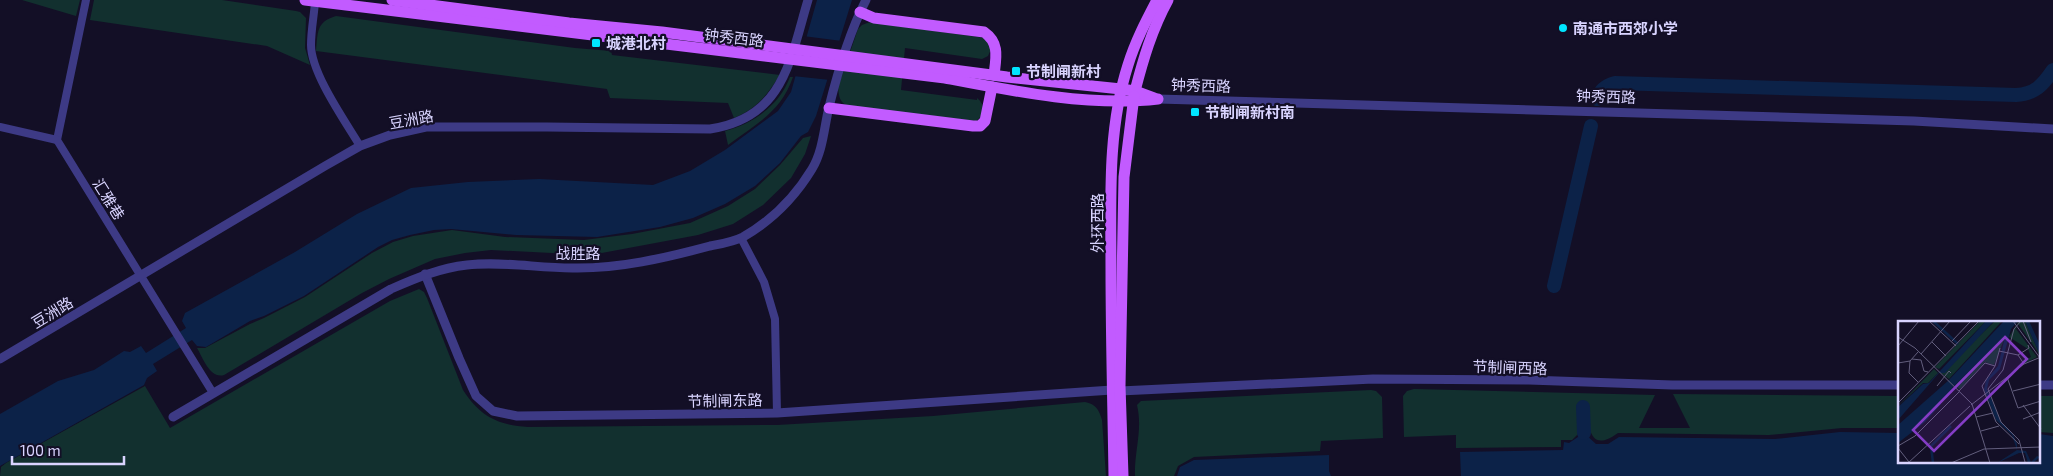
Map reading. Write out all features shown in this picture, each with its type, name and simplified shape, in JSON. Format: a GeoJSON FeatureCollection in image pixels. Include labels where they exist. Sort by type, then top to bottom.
{"type":"FeatureCollection","features":[{"type":"Feature","properties":{"kind":"main road","name":"钟秀西路"},"geometry":{"type":"LineString","coordinates":[[392,0],[423,6],[662,38],[945,73],[994,75],[1121,89],[1134,97]]}},
{"type":"Feature","properties":{"kind":"main road","name":"外环西路"},"geometry":{"type":"LineString","coordinates":[[1118,454],[1112,158],[1121,89],[1128,64],[1143,26],[1157,0]]}},
{"type":"Feature","properties":{"kind":"main road","name":"外环西路"},"geometry":{"type":"LineString","coordinates":[[1116,390],[1124,177],[1134,97],[1154,28],[1168,0]]}},
{"type":"Feature","properties":{"kind":"main road","name":"钟秀西路"},"geometry":{"type":"LineString","coordinates":[[310,1],[423,6]]}},
{"type":"Feature","properties":{"kind":"main road"},"geometry":{"type":"LineString","coordinates":[[860,12],[874,18],[984,32],[992,37],[996,47],[994,75]]}},
{"type":"Feature","properties":{"kind":"main road","name":"钟秀西路"},"geometry":{"type":"LineString","coordinates":[[945,73],[992,87],[1095,101],[1119,102],[1134,97]]}},
{"type":"Feature","properties":{"kind":"main road"},"geometry":{"type":"LineString","coordinates":[[829,108],[980,126],[985,120],[992,87]]}},
{"type":"Feature","properties":{"kind":"main road"},"geometry":{"type":"LineString","coordinates":[[1134,97],[1158,99]]}},
{"type":"Feature","properties":{"kind":"main road"},"geometry":{"type":"LineString","coordinates":[[1114,476],[1118,454]]}},
{"type":"Feature","properties":{"kind":"main road"},"geometry":{"type":"LineString","coordinates":[[1118,454],[1123,476]]}},
{"type":"Feature","properties":{"kind":"street"},"geometry":{"type":"LineString","coordinates":[[0,127],[57,140],[86,0]]}},
{"type":"Feature","properties":{"kind":"street","name":"豆洲路"},"geometry":{"type":"LineString","coordinates":[[0,359],[360,146],[390,135],[426,127],[710,129],[740,122],[766,104],[776,92],[784,77],[808,0]]}},
{"type":"Feature","properties":{"kind":"street","name":"战胜路"},"geometry":{"type":"LineString","coordinates":[[173,417],[391,289],[426,274],[466,265],[503,263],[571,268],[601,268],[683,253],[741,238],[783,207],[814,167],[822,145],[829,108],[860,12],[866,0]]}},
{"type":"Feature","properties":{"kind":"street"},"geometry":{"type":"LineString","coordinates":[[310,1],[313,60],[318,73],[360,146]]}},
{"type":"Feature","properties":{"kind":"street","name":"钟秀西路"},"geometry":{"type":"LineString","coordinates":[[1158,99],[1914,121],[2053,129]]}},
{"type":"Feature","properties":{"kind":"street","name":"汇雅巷"},"geometry":{"type":"LineString","coordinates":[[57,140],[213,393]]}},
{"type":"Feature","properties":{"kind":"street"},"geometry":{"type":"LineString","coordinates":[[741,238],[764,282],[775,319],[777,413]]}},
{"type":"Feature","properties":{"kind":"street","name":"节制闸东路"},"geometry":{"type":"LineString","coordinates":[[426,274],[476,396],[493,411],[517,416],[777,413],[1116,390]]}},
{"type":"Feature","properties":{"kind":"street","name":"节制闸西路"},"geometry":{"type":"LineString","coordinates":[[1116,390],[1373,379],[1529,380],[1672,385],[1898,385]]}},
{"type":"Feature","properties":{"kind":"street"},"geometry":{"type":"LineString","coordinates":[[2040,385],[2053,385]]}},
{"type":"Feature","properties":{"kind":"green space"},"geometry":{"type":"Polygon","coordinates":[[[22,0],[80,0],[76,16],[22,0]]]}},
{"type":"Feature","properties":{"kind":"green space"},"geometry":{"type":"Polygon","coordinates":[[[94,0],[222,0],[300,12],[306,18],[305,48],[310,65],[267,46],[90,20],[94,0]]]}},
{"type":"Feature","properties":{"kind":"green space"},"geometry":{"type":"Polygon","coordinates":[[[336,16],[575,48],[611,51],[612,55],[780,75],[761,101],[734,118],[728,103],[610,98],[607,89],[316,51],[321,25],[329,18],[336,16]]]}},
{"type":"Feature","properties":{"kind":"green space"},"geometry":{"type":"Polygon","coordinates":[[[870,22],[985,38],[991,49],[988,56],[982,59],[905,48],[901,90],[977,100],[977,98],[983,107],[983,113],[979,119],[976,121],[847,106],[844,104],[840,98],[838,87],[858,29],[870,22]]]}},
{"type":"Feature","properties":{"kind":"green space"},"geometry":{"type":"Polygon","coordinates":[[[790,77],[793,77],[788,89],[775,108],[728,145],[725,131],[736,128],[765,112],[780,96],[790,77]]]}},
{"type":"Feature","properties":{"kind":"green space"},"geometry":{"type":"Polygon","coordinates":[[[811,136],[805,154],[791,178],[763,205],[733,224],[698,235],[591,255],[491,250],[435,259],[362,293],[224,375],[215,374],[211,371],[197,348],[205,348],[305,297],[372,253],[393,242],[413,236],[452,230],[505,237],[584,240],[632,234],[690,223],[728,206],[755,189],[780,165],[803,138],[811,136]]]}},
{"type":"Feature","properties":{"kind":"green space"},"geometry":{"type":"Polygon","coordinates":[[[419,289],[424,292],[427,298],[463,390],[483,413],[490,418],[507,424],[528,427],[777,425],[933,416],[1085,402],[1092,404],[1096,408],[1102,420],[1106,476],[0,476],[1,467],[6,463],[145,386],[170,428],[390,301],[419,289]]]}},
{"type":"Feature","properties":{"kind":"green space"},"geometry":{"type":"Polygon","coordinates":[[[1414,389],[1655,395],[1639,428],[1690,428],[1673,394],[1898,396],[1898,428],[1842,428],[1769,435],[1618,433],[1601,441],[1592,435],[1586,404],[1582,404],[1579,433],[1572,440],[1561,440],[1561,447],[1456,448],[1456,435],[1404,437],[1403,396],[1407,391],[1414,389]]]}},
{"type":"Feature","properties":{"kind":"green space"},"geometry":{"type":"Polygon","coordinates":[[[1376,391],[1382,397],[1383,438],[1321,441],[1320,451],[1194,457],[1178,466],[1174,476],[1135,476],[1139,432],[1137,405],[1141,401],[1376,391]]]}},
{"type":"Feature","properties":{"kind":"green space"},"geometry":{"type":"Polygon","coordinates":[[[2040,396],[2053,396],[2053,433],[2040,432],[2040,396]]]}},
{"type":"Feature","properties":{"kind":"water"},"geometry":{"type":"Polygon","coordinates":[[[817,0],[852,0],[816,116],[808,132],[801,136],[780,163],[755,186],[725,204],[693,218],[660,227],[597,237],[516,235],[451,229],[434,230],[392,240],[378,247],[304,296],[250,321],[206,347],[197,346],[192,340],[153,364],[157,371],[147,378],[144,385],[0,466],[0,414],[58,381],[94,370],[124,351],[130,352],[141,346],[146,353],[186,328],[182,321],[185,313],[295,252],[357,214],[411,188],[468,182],[539,179],[653,185],[690,171],[725,150],[778,111],[791,92],[817,0]]]}},
{"type":"Feature","properties":{"kind":"water"},"geometry":{"type":"Polygon","coordinates":[[[1840,432],[1898,433],[1898,464],[2040,464],[2040,434],[2053,436],[2053,476],[1461,476],[1460,452],[1563,450],[1564,442],[1569,443],[1584,433],[1596,444],[1608,444],[1619,437],[1775,439],[1840,432]]]}},
{"type":"Feature","properties":{"kind":"water"},"geometry":{"type":"Polygon","coordinates":[[[1329,455],[1329,471],[1331,476],[1177,476],[1180,467],[1194,460],[1329,455]]]}},
{"type":"Feature","properties":{"kind":"pier"},"geometry":{"type":"Polygon","coordinates":[[[803,36],[842,41],[830,80],[793,76],[803,36]]]}},
{"type":"Feature","properties":{"kind":"waterway"},"geometry":{"type":"LineString","coordinates":[[1597,99],[1604,88],[1615,83],[2016,95],[2028,93],[2038,88],[2053,70]]}},
{"type":"Feature","properties":{"kind":"waterway"},"geometry":{"type":"LineString","coordinates":[[1554,286],[1591,126]]}},
{"type":"Feature","properties":{"kind":"waterway"},"geometry":{"type":"LineString","coordinates":[[1583,407],[1584,433]]}},
{"type":"Feature","properties":{"kind":"place","name":"南通市西郊小学"},"geometry":{"type":"Point","coordinates":[1563,28]}},
{"type":"Feature","properties":{"kind":"place","name":"城港北村"},"geometry":{"type":"Point","coordinates":[596,43]}},
{"type":"Feature","properties":{"kind":"place","name":"节制闸新村"},"geometry":{"type":"Point","coordinates":[1016,71]}},
{"type":"Feature","properties":{"kind":"place","name":"节制闸新村南"},"geometry":{"type":"Point","coordinates":[1195,112]}}]}
